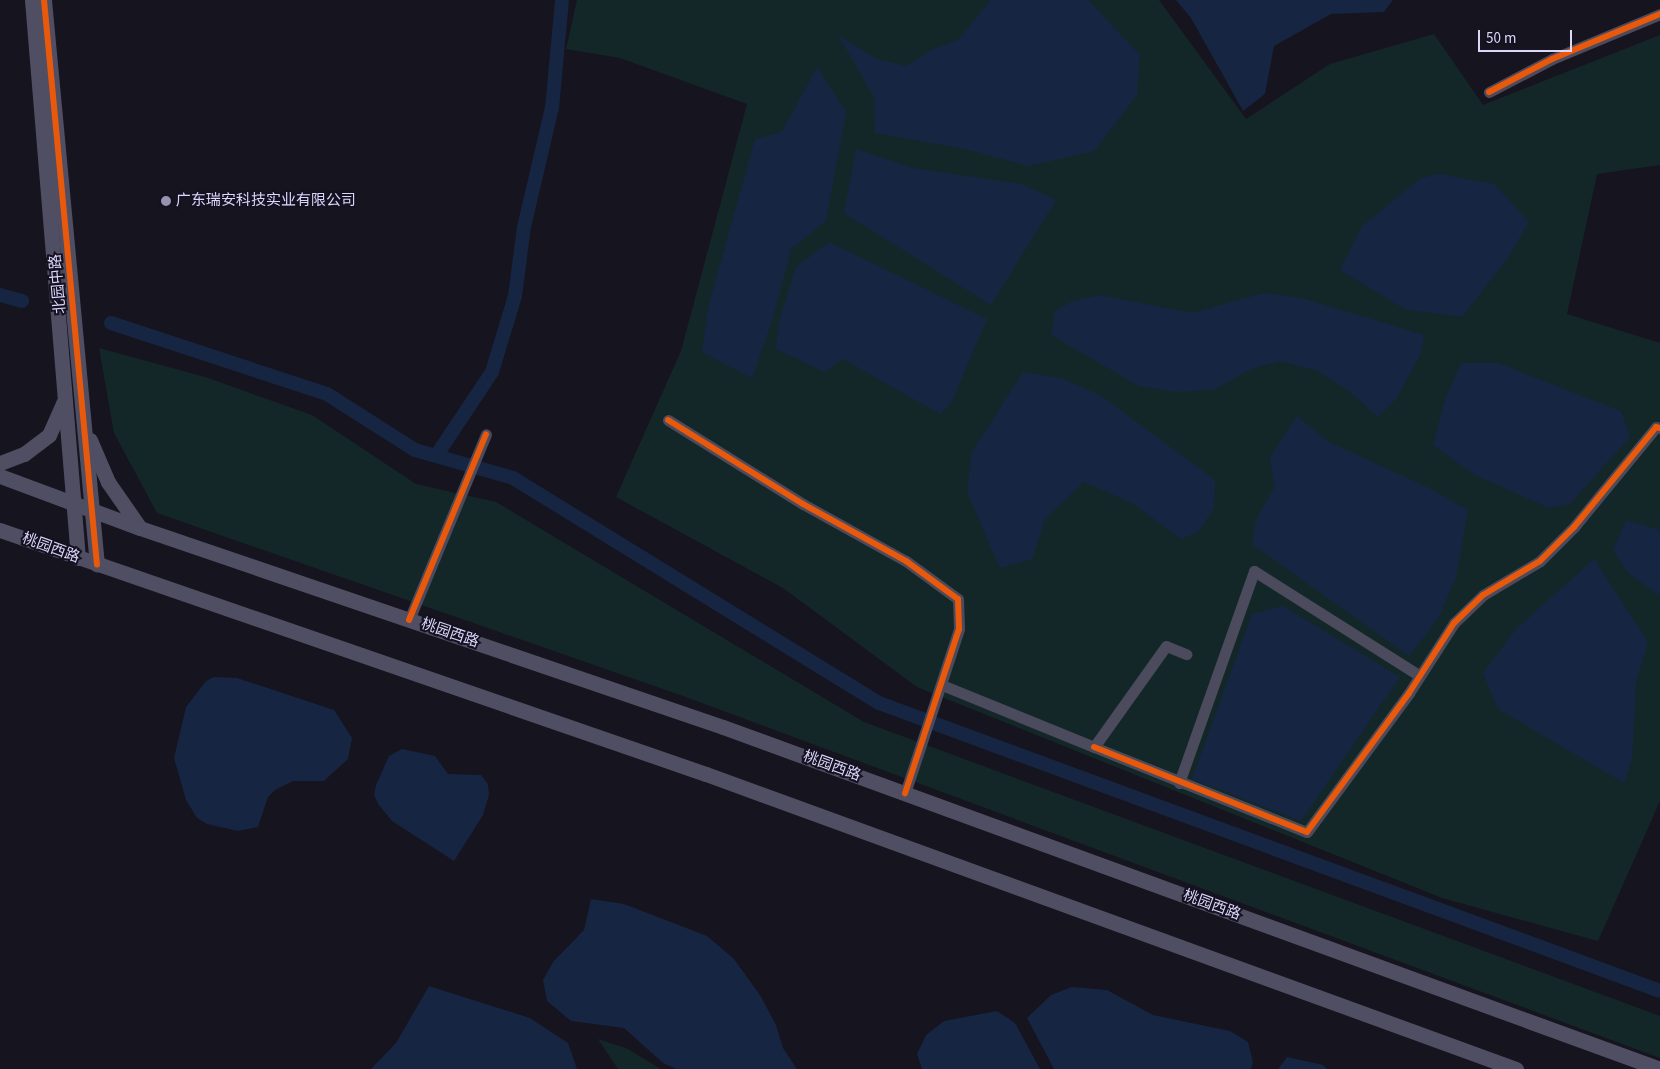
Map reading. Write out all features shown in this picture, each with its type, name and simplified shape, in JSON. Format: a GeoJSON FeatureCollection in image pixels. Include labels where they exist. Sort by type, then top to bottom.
{"type":"FeatureCollection","features":[{"type":"Feature","properties":{"kind":"main road","name":"北园中路"},"geometry":{"type":"LineString","coordinates":[[32,0],[78,558]]}},
{"type":"Feature","properties":{"kind":"main road","name":"北园中路"},"geometry":{"type":"LineString","coordinates":[[44,0],[97,565]]}},
{"type":"Feature","properties":{"kind":"main road"},"geometry":{"type":"LineString","coordinates":[[0,463],[24,454],[49,436],[65,400]]}},
{"type":"Feature","properties":{"kind":"main road"},"geometry":{"type":"LineString","coordinates":[[84,426],[108,482],[140,528]]}},
{"type":"Feature","properties":{"kind":"main road","name":"桃园西路"},"geometry":{"type":"LineString","coordinates":[[0,476],[140,528],[723,727],[1660,1068]]}},
{"type":"Feature","properties":{"kind":"main road","name":"桃园西路"},"geometry":{"type":"LineString","coordinates":[[0,530],[706,774],[1516,1069]]}},
{"type":"Feature","properties":{"kind":"street"},"geometry":{"type":"LineString","coordinates":[[1489,92],[1552,59],[1660,14]]}},
{"type":"Feature","properties":{"kind":"street"},"geometry":{"type":"LineString","coordinates":[[668,420],[803,504],[906,561],[958,599],[959,629],[905,793]]}},
{"type":"Feature","properties":{"kind":"street"},"geometry":{"type":"LineString","coordinates":[[942,685],[1307,832],[1420,676],[1454,623],[1483,595],[1540,560],[1574,527],[1656,427],[1660,428]]}},
{"type":"Feature","properties":{"kind":"street"},"geometry":{"type":"LineString","coordinates":[[409,620],[486,434]]}},
{"type":"Feature","properties":{"kind":"street"},"geometry":{"type":"LineString","coordinates":[[1179,782],[1254,571],[1420,676]]}},
{"type":"Feature","properties":{"kind":"street"},"geometry":{"type":"LineString","coordinates":[[1094,747],[1166,646],[1186,654]]}},
{"type":"Feature","properties":{"kind":"green space"},"geometry":{"type":"Polygon","coordinates":[[[577,0],[1159,0],[1246,119],[1330,64],[1434,34],[1483,105],[1660,35],[1660,165],[1597,174],[1567,314],[1660,343],[1660,801],[1598,941],[1442,898],[917,687],[783,588],[616,497],[681,351],[747,104],[620,58],[566,49],[577,0]]]}},
{"type":"Feature","properties":{"kind":"green space"},"geometry":{"type":"Polygon","coordinates":[[[99,348],[205,377],[312,415],[416,484],[496,502],[864,722],[1660,1016],[1660,1058],[683,696],[157,513],[114,433],[99,348]]]}},
{"type":"Feature","properties":{"kind":"green space"},"geometry":{"type":"Polygon","coordinates":[[[598,1039],[628,1049],[661,1069],[618,1069],[598,1039]]]}},
{"type":"Feature","properties":{"kind":"water"},"geometry":{"type":"Polygon","coordinates":[[[991,0],[1088,0],[1140,55],[1137,95],[1094,151],[1029,166],[965,149],[875,133],[874,97],[838,35],[877,59],[906,66],[933,49],[958,40],[991,0]]]}},
{"type":"Feature","properties":{"kind":"water"},"geometry":{"type":"Polygon","coordinates":[[[1176,0],[1393,0],[1384,12],[1331,14],[1274,46],[1265,94],[1243,111],[1191,18],[1176,0]]]}},
{"type":"Feature","properties":{"kind":"water"},"geometry":{"type":"Polygon","coordinates":[[[817,67],[846,112],[826,221],[791,249],[773,318],[752,378],[702,352],[709,304],[755,139],[782,132],[817,67]]]}},
{"type":"Feature","properties":{"kind":"water"},"geometry":{"type":"Polygon","coordinates":[[[856,149],[913,168],[1022,184],[1056,200],[991,305],[844,213],[856,149]]]}},
{"type":"Feature","properties":{"kind":"water"},"geometry":{"type":"Polygon","coordinates":[[[1439,174],[1494,184],[1529,222],[1507,259],[1462,317],[1404,309],[1340,270],[1362,226],[1421,178],[1439,174]]]}},
{"type":"Feature","properties":{"kind":"water"},"geometry":{"type":"Polygon","coordinates":[[[829,242],[987,319],[951,403],[940,414],[843,359],[824,372],[776,349],[779,322],[796,267],[829,242]]]}},
{"type":"Feature","properties":{"kind":"water"},"geometry":{"type":"Polygon","coordinates":[[[1264,293],[1302,298],[1424,335],[1422,351],[1396,399],[1378,417],[1350,392],[1318,371],[1280,361],[1251,369],[1215,389],[1178,392],[1139,386],[1051,335],[1055,311],[1071,302],[1099,295],[1192,313],[1264,293]]]}},
{"type":"Feature","properties":{"kind":"water"},"geometry":{"type":"Polygon","coordinates":[[[1461,363],[1498,363],[1621,411],[1630,437],[1570,504],[1549,508],[1475,475],[1433,445],[1444,402],[1461,363]]]}},
{"type":"Feature","properties":{"kind":"water"},"geometry":{"type":"Polygon","coordinates":[[[1023,372],[1061,378],[1100,395],[1215,480],[1214,508],[1198,532],[1181,539],[1132,503],[1084,482],[1045,519],[1032,559],[1000,568],[967,492],[972,452],[1023,372]]]}},
{"type":"Feature","properties":{"kind":"water"},"geometry":{"type":"Polygon","coordinates":[[[1297,416],[1329,442],[1433,490],[1468,510],[1456,577],[1439,617],[1409,656],[1252,544],[1256,520],[1274,488],[1270,457],[1297,416]]]}},
{"type":"Feature","properties":{"kind":"water"},"geometry":{"type":"Polygon","coordinates":[[[1626,520],[1660,530],[1660,596],[1628,573],[1613,550],[1626,520]]]}},
{"type":"Feature","properties":{"kind":"water"},"geometry":{"type":"Polygon","coordinates":[[[1594,559],[1648,642],[1636,682],[1632,760],[1624,783],[1498,709],[1483,673],[1517,628],[1594,559]]]}},
{"type":"Feature","properties":{"kind":"water"},"geometry":{"type":"Polygon","coordinates":[[[1283,606],[1400,677],[1301,821],[1192,779],[1252,614],[1283,606]]]}},
{"type":"Feature","properties":{"kind":"water"},"geometry":{"type":"Polygon","coordinates":[[[214,677],[237,678],[334,710],[352,738],[348,759],[324,781],[293,781],[275,790],[268,797],[258,827],[238,831],[207,824],[197,818],[186,800],[174,758],[186,707],[206,681],[214,677]]]}},
{"type":"Feature","properties":{"kind":"water"},"geometry":{"type":"Polygon","coordinates":[[[402,749],[435,756],[448,774],[481,775],[488,784],[489,795],[483,815],[454,861],[392,821],[378,804],[374,795],[376,785],[389,756],[402,749]]]}},
{"type":"Feature","properties":{"kind":"water"},"geometry":{"type":"Polygon","coordinates":[[[591,899],[624,904],[707,936],[734,959],[760,995],[776,1025],[783,1048],[797,1069],[676,1069],[663,1063],[624,1028],[571,1021],[547,1001],[543,980],[553,962],[584,930],[591,899]]]}},
{"type":"Feature","properties":{"kind":"water"},"geometry":{"type":"Polygon","coordinates":[[[429,986],[530,1018],[568,1043],[577,1069],[371,1069],[396,1043],[429,986]]]}},
{"type":"Feature","properties":{"kind":"water"},"geometry":{"type":"Polygon","coordinates":[[[1072,987],[1107,990],[1153,1015],[1230,1031],[1248,1042],[1253,1062],[1251,1069],[1054,1069],[1027,1018],[1051,995],[1072,987]]]}},
{"type":"Feature","properties":{"kind":"water"},"geometry":{"type":"Polygon","coordinates":[[[997,1011],[1015,1023],[1040,1069],[922,1069],[917,1054],[926,1035],[944,1021],[997,1011]]]}},
{"type":"Feature","properties":{"kind":"water"},"geometry":{"type":"Polygon","coordinates":[[[1287,1057],[1323,1065],[1327,1069],[1278,1069],[1287,1057]]]}},
{"type":"Feature","properties":{"kind":"waterway"},"geometry":{"type":"LineString","coordinates":[[436,456],[492,372],[515,296],[524,227],[552,108],[562,1]]}},
{"type":"Feature","properties":{"kind":"waterway"},"geometry":{"type":"LineString","coordinates":[[0,295],[22,301]]}},
{"type":"Feature","properties":{"kind":"waterway"},"geometry":{"type":"LineString","coordinates":[[111,323],[327,394],[415,450],[513,478],[879,703],[1660,991]]}},
{"type":"Feature","properties":{"kind":"cycle path"},"geometry":{"type":"LineString","coordinates":[[44,0],[97,565]]}},
{"type":"Feature","properties":{"kind":"cycle path"},"geometry":{"type":"LineString","coordinates":[[1489,92],[1552,59],[1660,14]]}},
{"type":"Feature","properties":{"kind":"cycle path"},"geometry":{"type":"LineString","coordinates":[[668,420],[803,504],[906,561],[958,599],[959,629],[905,793]]}},
{"type":"Feature","properties":{"kind":"cycle path"},"geometry":{"type":"LineString","coordinates":[[1094,747],[1307,832],[1409,693],[1454,623],[1483,595],[1540,561],[1574,527],[1656,427],[1660,428]]}},
{"type":"Feature","properties":{"kind":"cycle path"},"geometry":{"type":"LineString","coordinates":[[409,620],[486,434]]}},
{"type":"Feature","properties":{"kind":"place","name":"广东瑞安科技实业有限公司"},"geometry":{"type":"Point","coordinates":[166,201]}}]}
